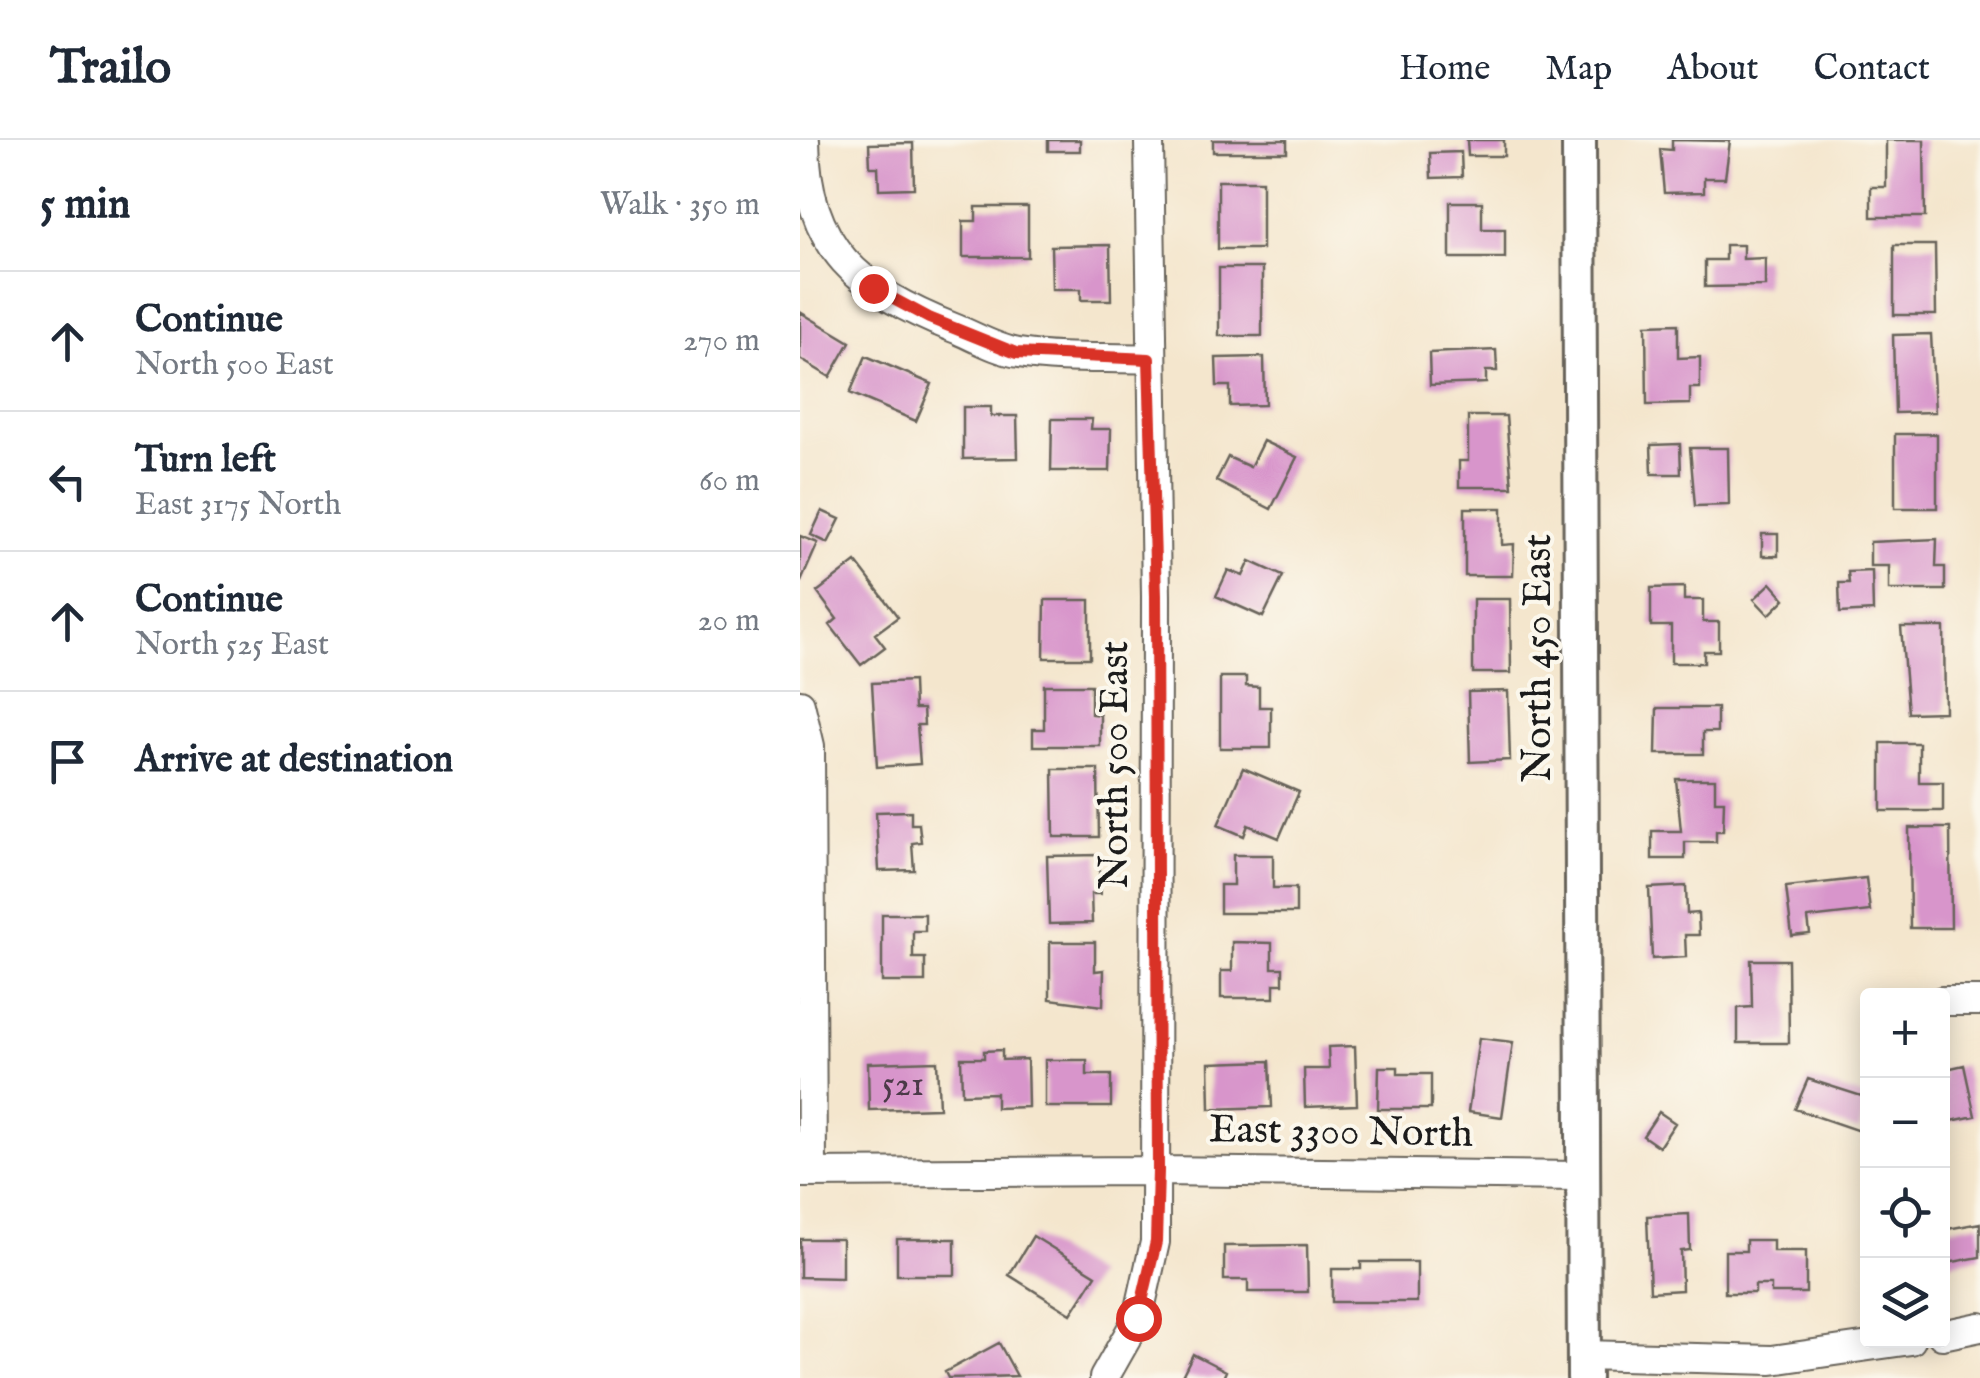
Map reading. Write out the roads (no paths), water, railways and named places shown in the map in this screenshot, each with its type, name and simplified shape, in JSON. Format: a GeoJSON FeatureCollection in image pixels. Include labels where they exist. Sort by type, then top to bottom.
{"type":"FeatureCollection","features":[{"type":"Feature","properties":{"kind":"street"},"geometry":{"type":"LineString","coordinates":[[804,140],[810,195],[832,250],[873,288],[929,318],[1016,353],[1149,359]]}},
{"type":"Feature","properties":{"kind":"street","name":"North 500 East"},"geometry":{"type":"LineString","coordinates":[[1104,1378],[1138,1318],[1156,1242],[1156,596],[1149,359],[1149,140]]}},
{"type":"Feature","properties":{"kind":"street","name":"North 450 East"},"geometry":{"type":"LineString","coordinates":[[1579,140],[1583,1366]]}},
{"type":"Feature","properties":{"kind":"street"},"geometry":{"type":"LineString","coordinates":[[800,704],[810,746],[805,890],[806,1173]]}},
{"type":"Feature","properties":{"kind":"street"},"geometry":{"type":"LineString","coordinates":[[1950,1001],[1980,1001]]}},
{"type":"Feature","properties":{"kind":"street","name":"East 3300 North"},"geometry":{"type":"LineString","coordinates":[[806,1173],[1158,1171],[1582,1176]]}},
{"type":"Feature","properties":{"kind":"street"},"geometry":{"type":"LineString","coordinates":[[1950,1333],[1980,1327]]}},
{"type":"Feature","properties":{"kind":"street"},"geometry":{"type":"LineString","coordinates":[[1583,1366],[1772,1369],[1873,1348]]}}]}
